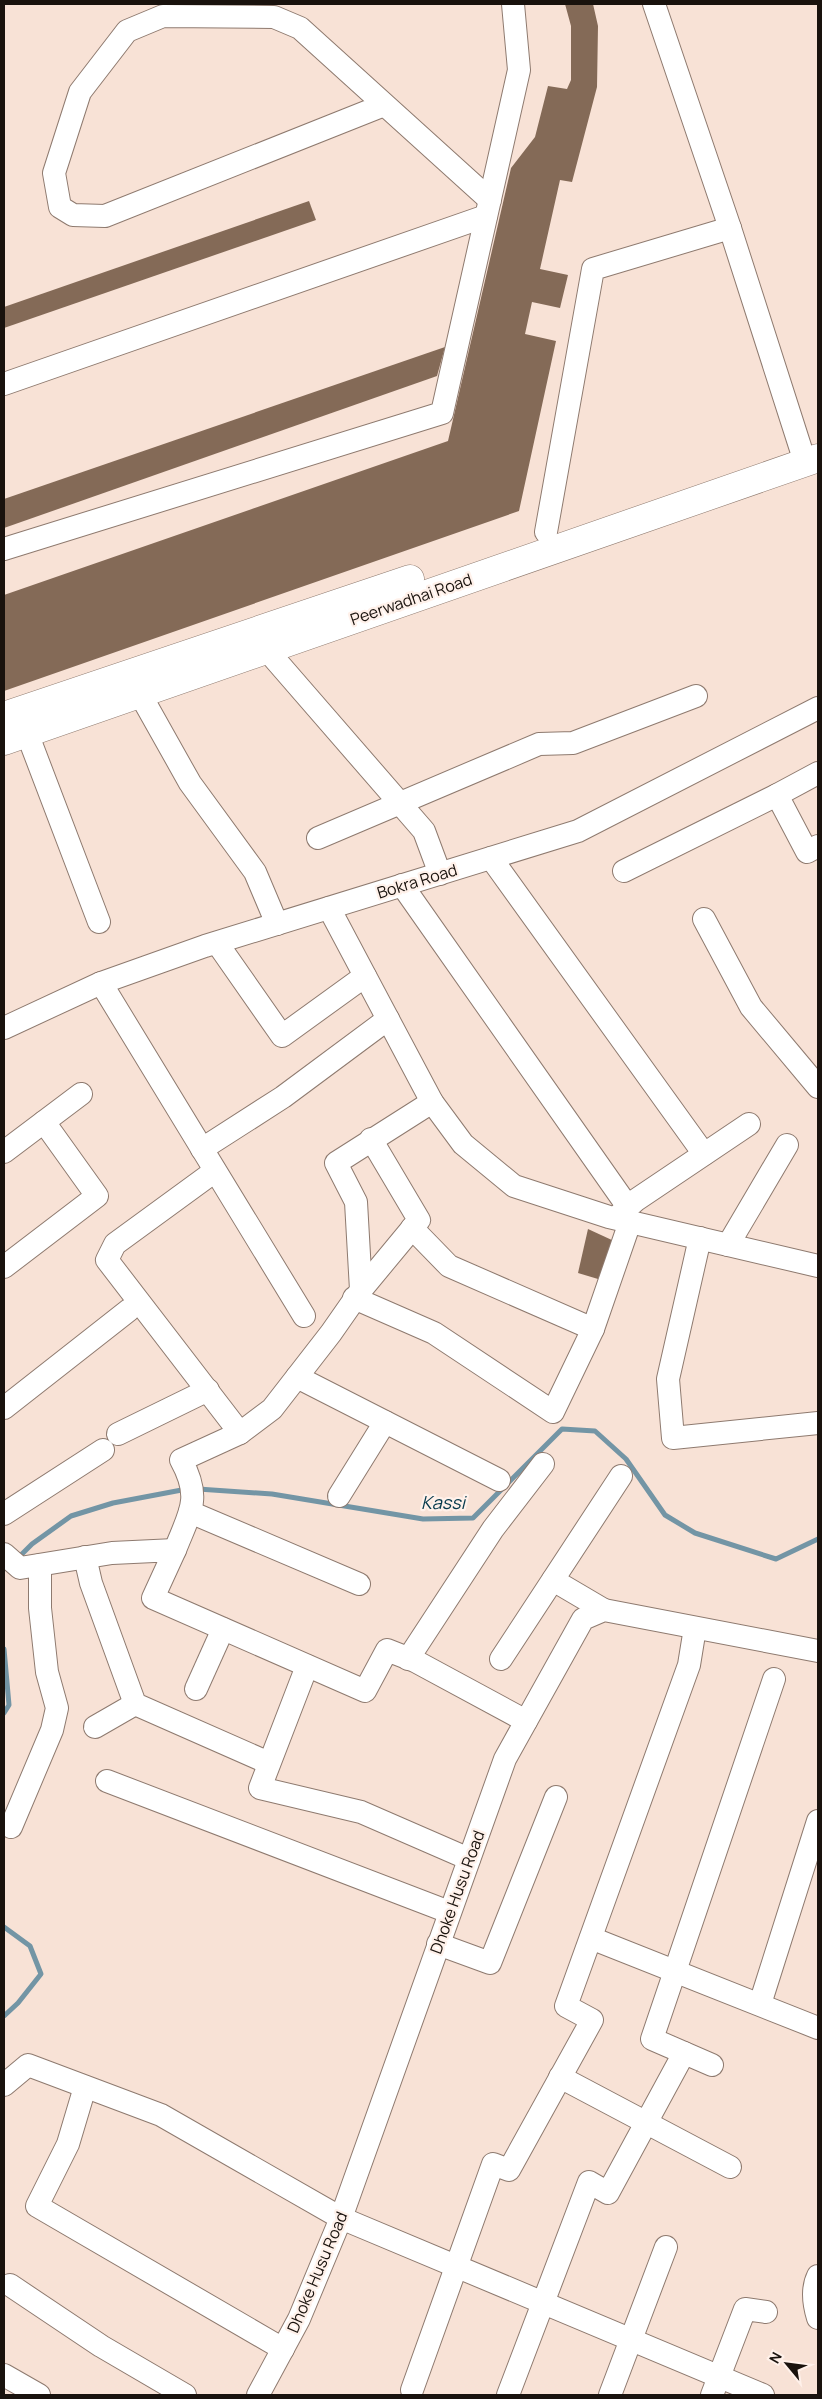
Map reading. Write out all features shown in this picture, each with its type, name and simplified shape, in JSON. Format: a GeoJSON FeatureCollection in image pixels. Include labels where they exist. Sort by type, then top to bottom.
{"type":"FeatureCollection","features":[{"type":"Feature","properties":{"kind":"main road"},"geometry":{"type":"LineString","coordinates":[[4,716],[546,532],[810,451]]}},
{"type":"Feature","properties":{"kind":"main road","name":"Peerwadhai Road"},"geometry":{"type":"LineString","coordinates":[[15,737],[266,649],[810,451]]}},
{"type":"Feature","properties":{"kind":"street"},"geometry":{"type":"LineString","coordinates":[[4,550],[442,414],[519,70],[513,4]]}},
{"type":"Feature","properties":{"kind":"street"},"geometry":{"type":"LineString","coordinates":[[654,4],[730,228],[810,451]]}},
{"type":"Feature","properties":{"kind":"street"},"geometry":{"type":"LineString","coordinates":[[384,105],[105,216],[72,215],[60,207],[54,173],[80,92],[127,31],[163,16],[274,17],[300,28],[384,105],[488,208]]}},
{"type":"Feature","properties":{"kind":"street"},"geometry":{"type":"LineString","coordinates":[[4,384],[488,208]]}},
{"type":"Feature","properties":{"kind":"street"},"geometry":{"type":"LineString","coordinates":[[546,532],[593,269],[730,228]]}},
{"type":"Feature","properties":{"kind":"street"},"geometry":{"type":"LineString","coordinates":[[266,649],[424,831],[440,874]]}},
{"type":"Feature","properties":{"kind":"street"},"geometry":{"type":"LineString","coordinates":[[140,694],[190,783],[255,872],[277,924]]}},
{"type":"Feature","properties":{"kind":"street"},"geometry":{"type":"LineString","coordinates":[[318,838],[539,744],[573,743],[696,696]]}},
{"type":"Feature","properties":{"kind":"street","name":"Bokra Road"},"geometry":{"type":"LineString","coordinates":[[4,1028],[100,983],[217,943],[578,831],[818,708]]}},
{"type":"Feature","properties":{"kind":"street"},"geometry":{"type":"LineString","coordinates":[[15,737],[99,922]]}},
{"type":"Feature","properties":{"kind":"street"},"geometry":{"type":"LineString","coordinates":[[624,870],[818,773]]}},
{"type":"Feature","properties":{"kind":"street"},"geometry":{"type":"LineString","coordinates":[[777,795],[807,852],[818,846]]}},
{"type":"Feature","properties":{"kind":"street"},"geometry":{"type":"LineString","coordinates":[[491,858],[704,1154]]}},
{"type":"Feature","properties":{"kind":"street"},"geometry":{"type":"LineString","coordinates":[[402,885],[625,1216]]}},
{"type":"Feature","properties":{"kind":"street"},"geometry":{"type":"LineString","coordinates":[[329,908],[432,1102],[463,1144],[514,1186],[700,1238],[818,1266]]}},
{"type":"Feature","properties":{"kind":"street"},"geometry":{"type":"LineString","coordinates":[[704,919],[751,1006],[818,1087]]}},
{"type":"Feature","properties":{"kind":"street"},"geometry":{"type":"LineString","coordinates":[[217,943],[282,1036],[365,976]]}},
{"type":"Feature","properties":{"kind":"street"},"geometry":{"type":"LineString","coordinates":[[100,983],[304,1316]]}},
{"type":"Feature","properties":{"kind":"street"},"geometry":{"type":"LineString","coordinates":[[202,1149],[283,1097],[388,1019]]}},
{"type":"Feature","properties":{"kind":"street"},"geometry":{"type":"LineString","coordinates":[[4,1152],[81,1094]]}},
{"type":"Feature","properties":{"kind":"street"},"geometry":{"type":"LineString","coordinates":[[358,1294],[356,1202],[336,1163],[432,1102]]}},
{"type":"Feature","properties":{"kind":"street"},"geometry":{"type":"LineString","coordinates":[[4,1267],[97,1196],[44,1122]]}},
{"type":"Feature","properties":{"kind":"street"},"geometry":{"type":"LineString","coordinates":[[358,1294],[434,1333],[553,1412],[593,1329],[625,1216],[704,1154],[749,1124]]}},
{"type":"Feature","properties":{"kind":"street"},"geometry":{"type":"LineString","coordinates":[[371,1139],[419,1220],[358,1294],[331,1333],[272,1409],[240,1433],[181,1460],[192,1479],[193,1504],[153,1598],[365,1691],[387,1650],[408,1658],[526,1721]]}},
{"type":"Feature","properties":{"kind":"street"},"geometry":{"type":"LineString","coordinates":[[728,1245],[787,1145]]}},
{"type":"Feature","properties":{"kind":"street"},"geometry":{"type":"LineString","coordinates":[[215,1170],[115,1244],[107,1260],[240,1433]]}},
{"type":"Feature","properties":{"kind":"street"},"geometry":{"type":"LineString","coordinates":[[412,1228],[449,1266],[593,1329]]}},
{"type":"Feature","properties":{"kind":"street"},"geometry":{"type":"LineString","coordinates":[[700,1238],[668,1379],[673,1438],[818,1423]]}},
{"type":"Feature","properties":{"kind":"street"},"geometry":{"type":"LineString","coordinates":[[4,1408],[129,1310]]}},
{"type":"Feature","properties":{"kind":"street"},"geometry":{"type":"LineString","coordinates":[[297,1377],[499,1480]]}},
{"type":"Feature","properties":{"kind":"street"},"geometry":{"type":"LineString","coordinates":[[4,1514],[111,1442],[208,1390]]}},
{"type":"Feature","properties":{"kind":"street"},"geometry":{"type":"LineString","coordinates":[[339,1496],[386,1422]]}},
{"type":"Feature","properties":{"kind":"street"},"geometry":{"type":"LineString","coordinates":[[408,1658],[493,1528],[543,1464]]}},
{"type":"Feature","properties":{"kind":"street"},"geometry":{"type":"LineString","coordinates":[[501,1659],[621,1476]]}},
{"type":"Feature","properties":{"kind":"street"},"geometry":{"type":"LineString","coordinates":[[190,1512],[359,1584]]}},
{"type":"Feature","properties":{"kind":"street"},"geometry":{"type":"LineString","coordinates":[[4,1554],[20,1568],[112,1553],[175,1550]]}},
{"type":"Feature","properties":{"kind":"street"},"geometry":{"type":"LineString","coordinates":[[85,1557],[91,1583],[135,1704],[269,1763]]}},
{"type":"Feature","properties":{"kind":"street"},"geometry":{"type":"LineString","coordinates":[[11,1827],[52,1730],[57,1708],[47,1672],[41,1617],[40,1565]]}},
{"type":"Feature","properties":{"kind":"street"},"geometry":{"type":"LineString","coordinates":[[553,1580],[604,1610],[818,1651]]}},
{"type":"Feature","properties":{"kind":"street","name":"Dhoke Husu Road"},"geometry":{"type":"LineString","coordinates":[[258,2395],[300,2319],[341,2218],[505,1759],[583,1619],[604,1610]]}},
{"type":"Feature","properties":{"kind":"street"},"geometry":{"type":"LineString","coordinates":[[412,2390],[493,2164],[509,2170],[592,2020],[566,2006],[689,1665],[695,1628]]}},
{"type":"Feature","properties":{"kind":"street"},"geometry":{"type":"LineString","coordinates":[[196,1689],[223,1629]]}},
{"type":"Feature","properties":{"kind":"street"},"geometry":{"type":"LineString","coordinates":[[307,1666],[260,1788],[361,1812],[469,1859]]}},
{"type":"Feature","properties":{"kind":"street"},"geometry":{"type":"LineString","coordinates":[[712,2065],[652,2039],[774,1679]]}},
{"type":"Feature","properties":{"kind":"street"},"geometry":{"type":"LineString","coordinates":[[95,1727],[135,1704]]}},
{"type":"Feature","properties":{"kind":"street"},"geometry":{"type":"LineString","coordinates":[[107,1781],[449,1912]]}},
{"type":"Feature","properties":{"kind":"street"},"geometry":{"type":"LineString","coordinates":[[438,1944],[490,1963],[556,1797]]}},
{"type":"Feature","properties":{"kind":"street"},"geometry":{"type":"LineString","coordinates":[[760,2004],[818,1821]]}},
{"type":"Feature","properties":{"kind":"street"},"geometry":{"type":"LineString","coordinates":[[591,1938],[818,2028]]}},
{"type":"Feature","properties":{"kind":"street"},"geometry":{"type":"LineString","coordinates":[[508,2395],[589,2182],[608,2193],[684,2053]]}},
{"type":"Feature","properties":{"kind":"street"},"geometry":{"type":"LineString","coordinates":[[4,2085],[28,2065],[161,2115],[341,2218],[630,2339],[716,2386],[763,2395]]}},
{"type":"Feature","properties":{"kind":"street"},"geometry":{"type":"LineString","coordinates":[[560,2077],[730,2167]]}},
{"type":"Feature","properties":{"kind":"street"},"geometry":{"type":"LineString","coordinates":[[86,2087],[68,2144],[37,2206],[283,2348]]}},
{"type":"Feature","properties":{"kind":"street"},"geometry":{"type":"LineString","coordinates":[[610,2395],[666,2247]]}},
{"type":"Feature","properties":{"kind":"street"},"geometry":{"type":"LineString","coordinates":[[818,2276],[815,2282],[815,2307],[818,2318]]}},
{"type":"Feature","properties":{"kind":"street"},"geometry":{"type":"LineString","coordinates":[[10,2285],[101,2346],[185,2395]]}},
{"type":"Feature","properties":{"kind":"street"},"geometry":{"type":"LineString","coordinates":[[716,2386],[745,2309],[766,2312]]}},
{"type":"Feature","properties":{"kind":"street"},"geometry":{"type":"LineString","coordinates":[[4,2375],[39,2395]]}},
{"type":"Feature","properties":{"kind":"building"},"geometry":{"type":"Polygon","coordinates":[[[565,4],[593,4],[598,26],[597,87],[572,182],[560,180],[540,269],[568,275],[560,308],[532,302],[525,334],[556,341],[519,511],[4,691],[4,595],[448,441],[511,168],[535,137],[548,86],[567,89],[571,80],[571,26],[565,4]]]}},
{"type":"Feature","properties":{"kind":"building"},"geometry":{"type":"Polygon","coordinates":[[[309,201],[316,220],[4,328],[4,307],[309,201]]]}},
{"type":"Feature","properties":{"kind":"building"},"geometry":{"type":"Polygon","coordinates":[[[445,347],[437,376],[4,528],[4,499],[445,347]]]}},
{"type":"Feature","properties":{"kind":"building"},"geometry":{"type":"Polygon","coordinates":[[[588,1229],[614,1241],[598,1279],[578,1273],[588,1229]]]}},
{"type":"Feature","properties":{"kind":"waterway","name":"Kassi"},"geometry":{"type":"LineString","coordinates":[[198,1489],[272,1494],[423,1519],[473,1518],[562,1429],[595,1431],[626,1459],[665,1515],[695,1533],[776,1559],[818,1539]]}},
{"type":"Feature","properties":{"kind":"waterway","name":"Kassi"},"geometry":{"type":"LineString","coordinates":[[18,1558],[32,1544],[71,1516],[113,1503],[187,1489]]}},
{"type":"Feature","properties":{"kind":"waterway","name":"Kassi"},"geometry":{"type":"LineString","coordinates":[[4,1649],[9,1705],[4,1713]]}},
{"type":"Feature","properties":{"kind":"waterway","name":"Kassi"},"geometry":{"type":"LineString","coordinates":[[4,1927],[30,1946],[41,1974],[18,2003],[4,2016]]}}]}
